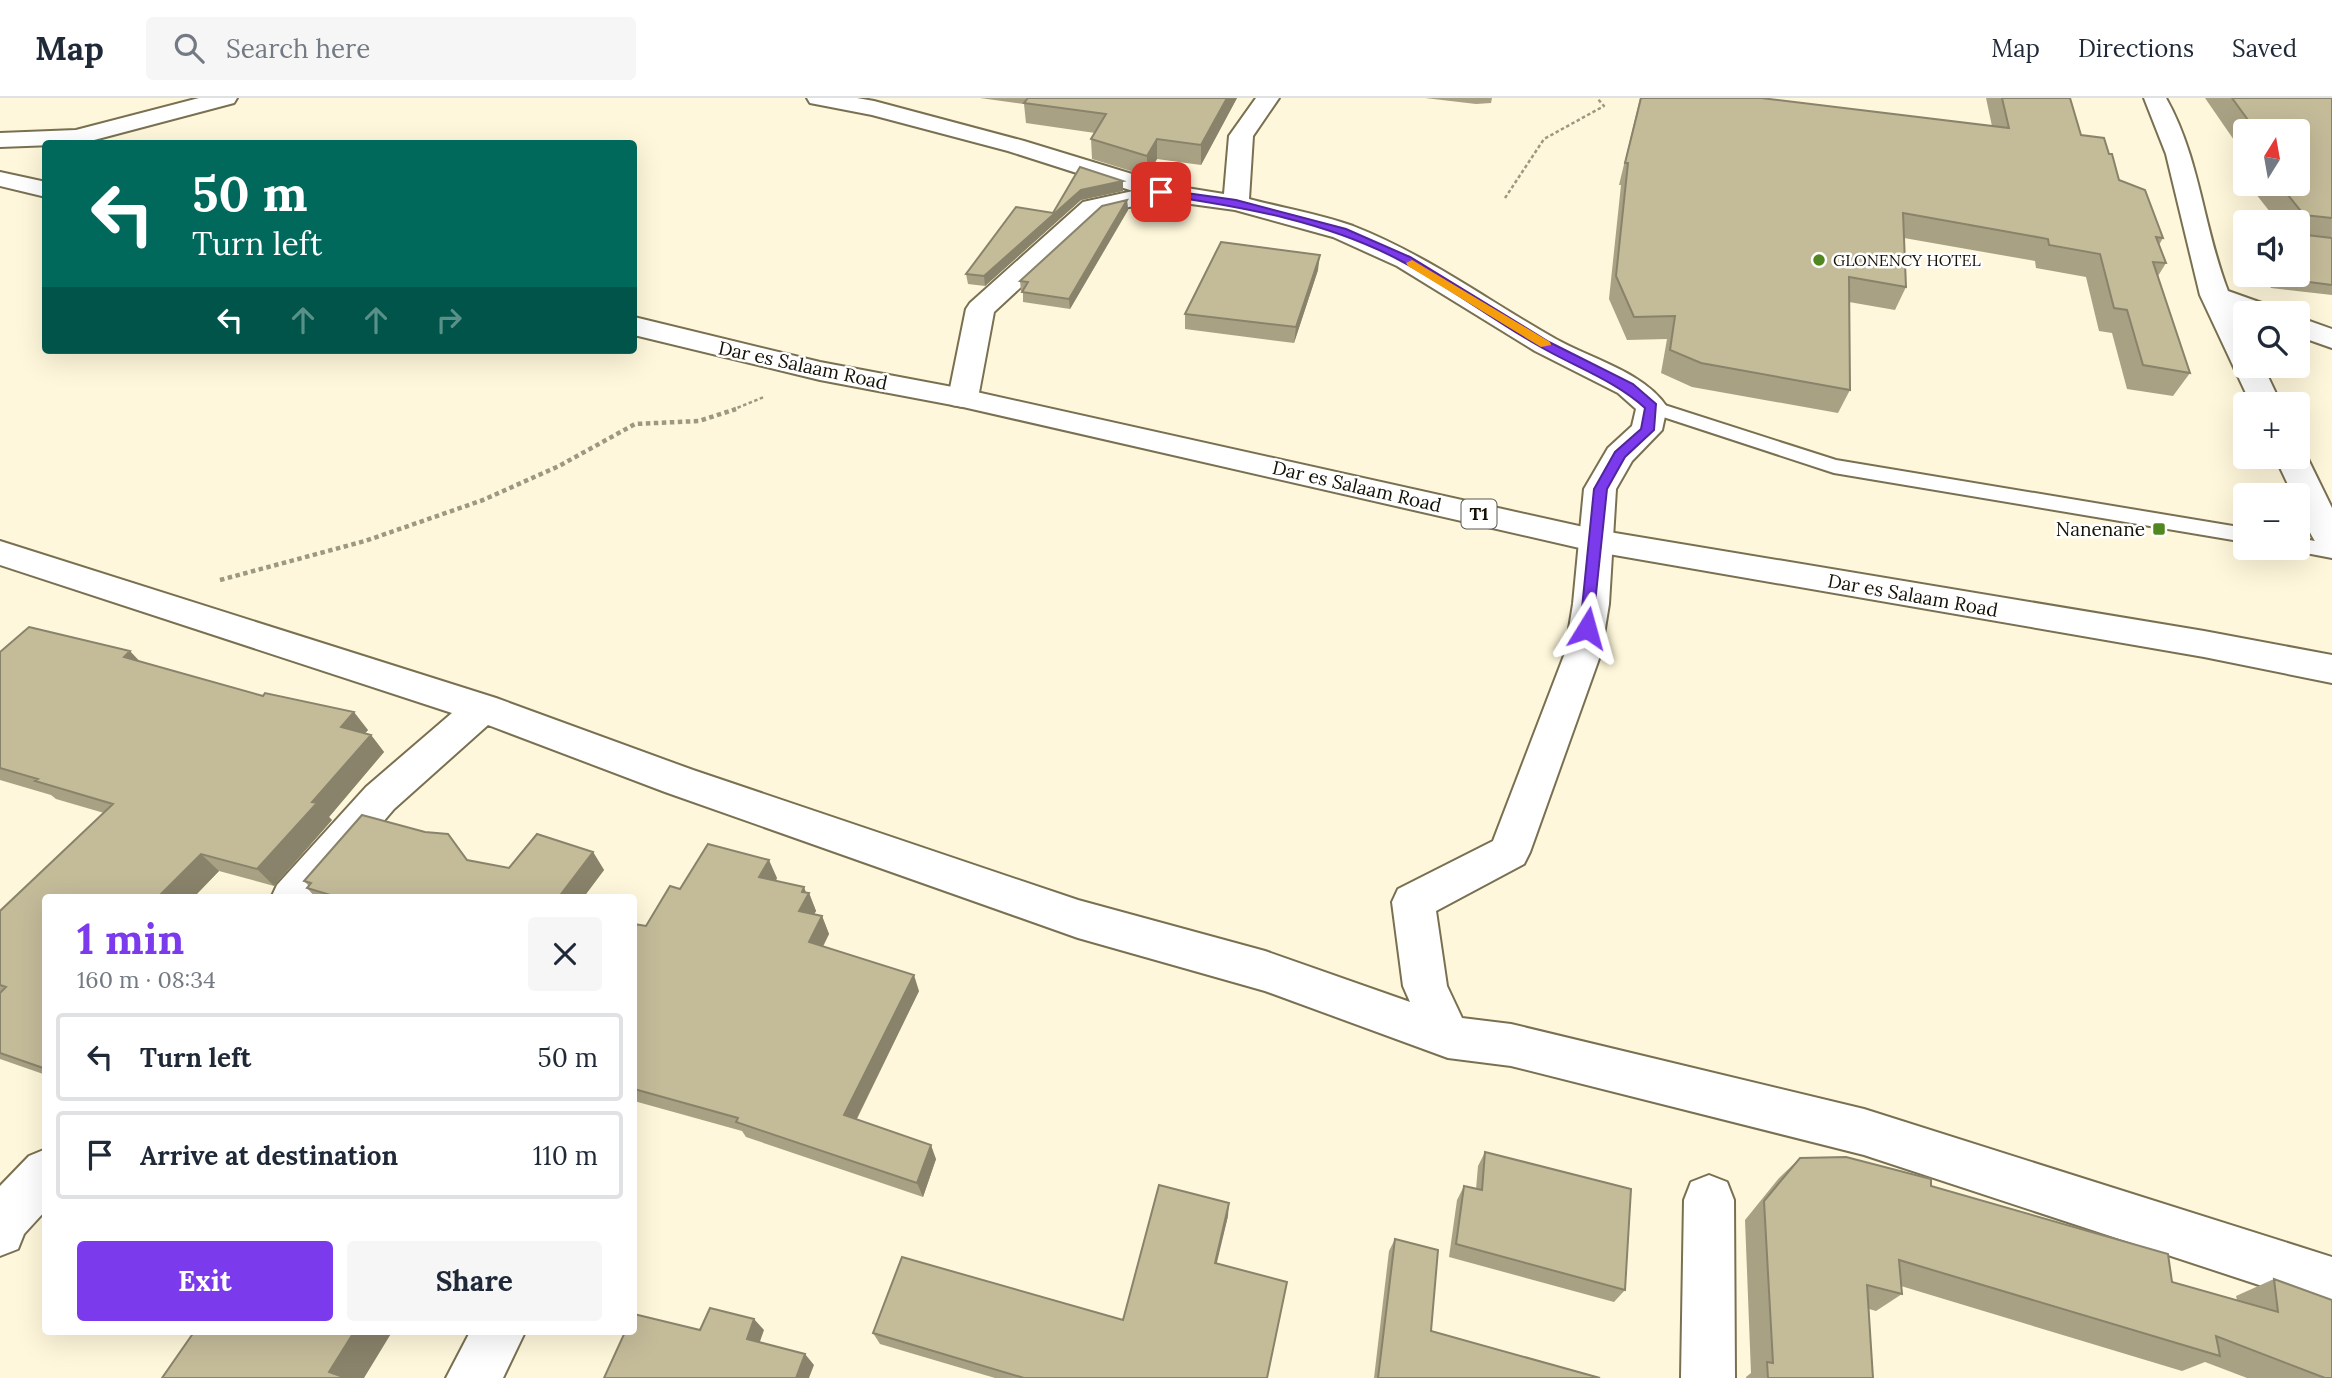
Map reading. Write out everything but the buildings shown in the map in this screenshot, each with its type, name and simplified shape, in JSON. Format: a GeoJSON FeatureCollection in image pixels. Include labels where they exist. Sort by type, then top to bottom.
{"type":"FeatureCollection","features":[{"type":"Feature","properties":{"kind":"main road"},"geometry":{"type":"LineString","coordinates":[[0,140],[76,137],[226,98]]}},
{"type":"Feature","properties":{"kind":"main road"},"geometry":{"type":"LineString","coordinates":[[818,98],[874,108],[1029,150],[1161,192],[1236,203],[1342,231],[1406,260],[1545,345],[1629,387],[1652,407],[1647,430],[1619,455],[1600,489],[1591,604],[1583,653],[1509,852],[1413,902],[1424,986],[1448,1037]]}},
{"type":"Feature","properties":{"kind":"main road"},"geometry":{"type":"LineString","coordinates":[[1236,203],[1241,136],[1268,98]]}},
{"type":"Feature","properties":{"kind":"main road"},"geometry":{"type":"LineString","coordinates":[[2155,98],[2186,172],[2200,249],[2214,295],[2233,335]]}},
{"type":"Feature","properties":{"kind":"main road"},"geometry":{"type":"LineString","coordinates":[[0,179],[42,189]]}},
{"type":"Feature","properties":{"kind":"main road"},"geometry":{"type":"LineString","coordinates":[[963,398],[980,309],[1092,207],[1161,192]]}},
{"type":"Feature","properties":{"kind":"main road"},"geometry":{"type":"LineString","coordinates":[[2214,295],[2233,302]]}},
{"type":"Feature","properties":{"kind":"main road","name":"Dar es Salaam Road"},"geometry":{"type":"LineString","coordinates":[[637,327],[820,371],[963,398],[1597,541],[2204,644],[2332,669]]}},
{"type":"Feature","properties":{"kind":"main road"},"geometry":{"type":"LineString","coordinates":[[2310,331],[2332,339]]}},
{"type":"Feature","properties":{"kind":"main road"},"geometry":{"type":"LineString","coordinates":[[2297,469],[2332,542]]}},
{"type":"Feature","properties":{"kind":"main road"},"geometry":{"type":"LineString","coordinates":[[3,556],[483,708],[679,780],[1078,919],[1265,971],[1448,1037],[1525,1048],[1864,1132],[2332,1283]]}},
{"type":"Feature","properties":{"kind":"main road"},"geometry":{"type":"LineString","coordinates":[[296,894],[380,798],[483,708]]}},
{"type":"Feature","properties":{"kind":"main road"},"geometry":{"type":"LineString","coordinates":[[0,1231],[4,1219],[42,1177]]}},
{"type":"Feature","properties":{"kind":"main road"},"geometry":{"type":"LineString","coordinates":[[1708,1378],[1709,1200]]}},
{"type":"Feature","properties":{"kind":"main road"},"geometry":{"type":"LineString","coordinates":[[472,1378],[497,1335]]}},
{"type":"Feature","properties":{"kind":"lane"},"geometry":{"type":"LineString","coordinates":[[1652,407],[1835,466],[2071,503],[2233,533]]}},
{"type":"Feature","properties":{"kind":"lane"},"geometry":{"type":"LineString","coordinates":[[2310,547],[2332,551]]}},
{"type":"Feature","properties":{"kind":"path"},"geometry":{"type":"LineString","coordinates":[[1505,198],[1544,139],[1604,106],[1597,98]]}},
{"type":"Feature","properties":{"kind":"path"},"geometry":{"type":"LineString","coordinates":[[141,599],[365,541],[516,486],[559,466],[631,425],[645,422],[684,423],[714,418],[820,371]]}},
{"type":"Feature","properties":{"kind":"slow traffic"},"geometry":{"type":"LineString","coordinates":[[1412,263],[1545,345]]}},
{"type":"Feature","properties":{"kind":"place","name":"GLONENCY HOTEL"},"geometry":{"type":"Point","coordinates":[1819,260]}},
{"type":"Feature","properties":{"kind":"place","name":"Nanenane"},"geometry":{"type":"Point","coordinates":[2159,529]}},
{"type":"Feature","properties":{"kind":"route"},"geometry":{"type":"LineString","coordinates":[[1161,192],[1236,203],[1342,231],[1406,260],[1545,345],[1629,387],[1652,407],[1647,430],[1619,455],[1600,489],[1587,628]]}}]}
